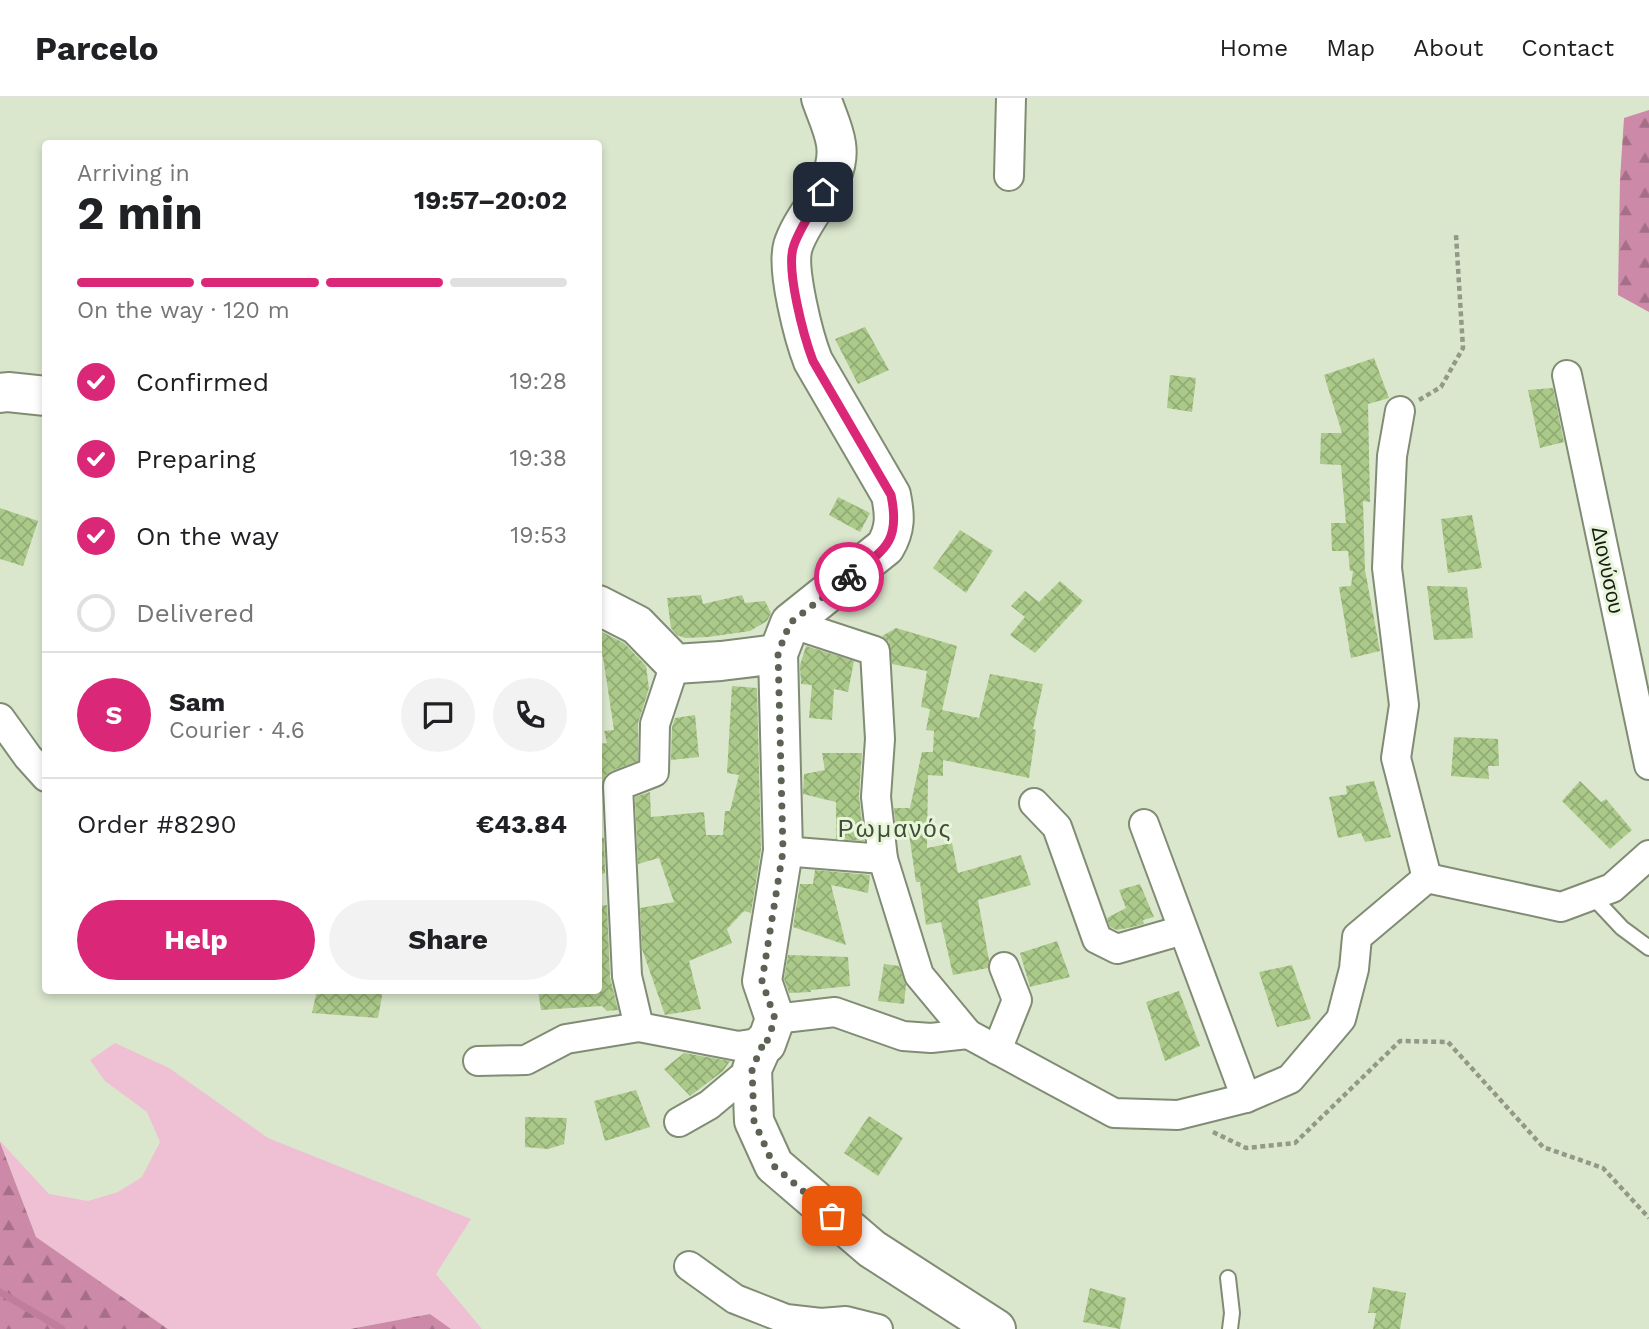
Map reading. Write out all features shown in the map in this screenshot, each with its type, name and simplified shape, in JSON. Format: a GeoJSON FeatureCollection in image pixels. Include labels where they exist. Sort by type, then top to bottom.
{"type":"FeatureCollection","features":[{"type":"Feature","properties":{"kind":"main road"},"geometry":{"type":"LineString","coordinates":[[602,608],[637,625],[674,664],[681,666],[784,638],[885,547],[893,533],[895,515],[891,495],[813,361],[806,342],[791,265],[793,247],[833,174],[837,158],[836,142],[821,98]]}},
{"type":"Feature","properties":{"kind":"main road"},"geometry":{"type":"LineString","coordinates":[[0,393],[42,396]]}},
{"type":"Feature","properties":{"kind":"main road"},"geometry":{"type":"LineString","coordinates":[[784,638],[783,851],[762,981],[763,1043],[754,1121],[774,1166],[872,1249],[996,1329]]}},
{"type":"Feature","properties":{"kind":"street"},"geometry":{"type":"LineString","coordinates":[[1009,176],[1011,98]]}},
{"type":"Feature","properties":{"kind":"street","name":"Διονύσου"},"geometry":{"type":"LineString","coordinates":[[1567,375],[1649,765]]}},
{"type":"Feature","properties":{"kind":"street"},"geometry":{"type":"LineString","coordinates":[[1400,411],[1392,456],[1387,568],[1404,705],[1396,758],[1427,878]]}},
{"type":"Feature","properties":{"kind":"street"},"geometry":{"type":"LineString","coordinates":[[784,638],[875,651],[880,739],[876,797],[883,859],[919,975],[968,1034],[1114,1113],[1178,1115],[1246,1098],[1290,1079],[1341,1018],[1354,969],[1357,937],[1427,878]]}},
{"type":"Feature","properties":{"kind":"street"},"geometry":{"type":"LineString","coordinates":[[639,1027],[627,976],[618,786],[654,772],[654,724],[674,664]]}},
{"type":"Feature","properties":{"kind":"street"},"geometry":{"type":"LineString","coordinates":[[0,718],[27,757],[42,773]]}},
{"type":"Feature","properties":{"kind":"street"},"geometry":{"type":"LineString","coordinates":[[1034,803],[1057,827],[1097,939],[1117,950],[1184,930]]}},
{"type":"Feature","properties":{"kind":"street"},"geometry":{"type":"LineString","coordinates":[[1144,824],[1246,1098]]}},
{"type":"Feature","properties":{"kind":"street"},"geometry":{"type":"LineString","coordinates":[[783,851],[883,859]]}},
{"type":"Feature","properties":{"kind":"street"},"geometry":{"type":"LineString","coordinates":[[1427,878],[1561,907],[1612,888],[1649,855]]}},
{"type":"Feature","properties":{"kind":"street"},"geometry":{"type":"LineString","coordinates":[[997,1050],[1017,1000],[1004,967]]}},
{"type":"Feature","properties":{"kind":"street"},"geometry":{"type":"LineString","coordinates":[[478,1061],[526,1060],[566,1039],[639,1027],[738,1046],[763,1043],[835,1012],[903,1036],[931,1038],[968,1034]]}},
{"type":"Feature","properties":{"kind":"street"},"geometry":{"type":"LineString","coordinates":[[679,1122],[709,1105],[763,1043]]}},
{"type":"Feature","properties":{"kind":"street"},"geometry":{"type":"LineString","coordinates":[[689,1266],[735,1299],[786,1319],[821,1323],[846,1321],[878,1329]]}},
{"type":"Feature","properties":{"kind":"lane"},"geometry":{"type":"LineString","coordinates":[[1592,896],[1622,928],[1649,948]]}},
{"type":"Feature","properties":{"kind":"lane"},"geometry":{"type":"LineString","coordinates":[[1228,1278],[1232,1313],[1230,1329]]}},
{"type":"Feature","properties":{"kind":"path"},"geometry":{"type":"LineString","coordinates":[[1400,411],[1441,387],[1463,348],[1456,235]]}},
{"type":"Feature","properties":{"kind":"path"},"geometry":{"type":"LineString","coordinates":[[1178,1115],[1246,1148],[1295,1143],[1400,1041],[1448,1042],[1543,1147],[1603,1168],[1649,1218]]}},
{"type":"Feature","properties":{"kind":"shaded area"},"geometry":{"type":"Polygon","coordinates":[[[115,1043],[169,1068],[268,1138],[471,1219],[436,1274],[482,1329],[451,1329],[430,1314],[350,1329],[168,1329],[36,1237],[0,1141],[49,1194],[88,1201],[118,1192],[142,1177],[160,1142],[147,1112],[105,1081],[90,1060],[115,1043]]]}},
{"type":"Feature","properties":{"kind":"green space"},"geometry":{"type":"Polygon","coordinates":[[[1649,110],[1649,312],[1618,295],[1624,118],[1649,110]]]}},
{"type":"Feature","properties":{"kind":"green space"},"geometry":{"type":"Polygon","coordinates":[[[0,1142],[36,1237],[168,1329],[0,1329],[0,1142]]]}},
{"type":"Feature","properties":{"kind":"green space"},"geometry":{"type":"Polygon","coordinates":[[[430,1314],[451,1329],[350,1329],[430,1314]]]}},
{"type":"Feature","properties":{"kind":"building"},"geometry":{"type":"Polygon","coordinates":[[[865,327],[889,370],[858,384],[835,339],[865,327]]]}},
{"type":"Feature","properties":{"kind":"building"},"geometry":{"type":"Polygon","coordinates":[[[1374,358],[1389,398],[1368,404],[1370,502],[1363,501],[1365,570],[1380,651],[1351,658],[1339,587],[1351,586],[1353,571],[1350,571],[1348,551],[1332,551],[1331,523],[1346,523],[1341,465],[1320,464],[1321,433],[1342,433],[1324,375],[1374,358]]]}},
{"type":"Feature","properties":{"kind":"building"},"geometry":{"type":"Polygon","coordinates":[[[1170,375],[1196,378],[1192,412],[1167,408],[1170,375]]]}},
{"type":"Feature","properties":{"kind":"building"},"geometry":{"type":"Polygon","coordinates":[[[1553,388],[1564,442],[1540,448],[1528,390],[1553,388]]]}},
{"type":"Feature","properties":{"kind":"building"},"geometry":{"type":"Polygon","coordinates":[[[838,497],[870,513],[860,532],[829,515],[838,497]]]}},
{"type":"Feature","properties":{"kind":"building"},"geometry":{"type":"Polygon","coordinates":[[[0,508],[38,521],[23,566],[0,559],[0,508]]]}},
{"type":"Feature","properties":{"kind":"building"},"geometry":{"type":"Polygon","coordinates":[[[1472,515],[1482,568],[1448,573],[1441,519],[1472,515]]]}},
{"type":"Feature","properties":{"kind":"building"},"geometry":{"type":"Polygon","coordinates":[[[960,530],[993,551],[966,593],[933,568],[960,530]]]}},
{"type":"Feature","properties":{"kind":"building"},"geometry":{"type":"Polygon","coordinates":[[[1060,581],[1083,601],[1035,653],[1010,635],[1025,617],[1011,606],[1025,591],[1039,602],[1060,581]]]}},
{"type":"Feature","properties":{"kind":"building"},"geometry":{"type":"Polygon","coordinates":[[[1427,586],[1467,587],[1473,638],[1434,640],[1427,586]]]}},
{"type":"Feature","properties":{"kind":"building"},"geometry":{"type":"Polygon","coordinates":[[[701,595],[703,604],[742,595],[745,603],[765,601],[771,613],[767,621],[750,631],[708,637],[685,638],[677,635],[671,628],[667,598],[701,595]]]}},
{"type":"Feature","properties":{"kind":"building"},"geometry":{"type":"Polygon","coordinates":[[[896,628],[957,646],[942,710],[979,718],[990,674],[1043,684],[1033,729],[1036,730],[1029,778],[943,760],[943,776],[928,775],[927,848],[952,843],[958,873],[1021,855],[1031,885],[978,900],[989,960],[988,968],[953,975],[941,922],[926,925],[909,834],[897,836],[894,808],[910,808],[922,752],[933,752],[934,731],[926,730],[930,709],[921,707],[927,671],[892,664],[889,642],[882,636],[896,628]]]}},
{"type":"Feature","properties":{"kind":"building"},"geometry":{"type":"Polygon","coordinates":[[[602,632],[624,643],[646,666],[649,688],[638,723],[638,761],[611,771],[605,776],[602,785],[602,744],[607,743],[604,731],[614,730],[602,632]]]}},
{"type":"Feature","properties":{"kind":"building"},"geometry":{"type":"Polygon","coordinates":[[[806,646],[854,661],[848,692],[834,689],[832,720],[809,718],[812,685],[801,684],[800,665],[806,646]]]}},
{"type":"Feature","properties":{"kind":"building"},"geometry":{"type":"Polygon","coordinates":[[[732,686],[757,688],[761,850],[751,913],[744,911],[727,929],[732,943],[689,961],[701,1009],[665,1015],[642,949],[640,908],[674,902],[659,858],[638,864],[635,797],[650,792],[651,817],[704,812],[706,835],[723,835],[725,811],[730,811],[739,775],[727,773],[732,686]]]}},
{"type":"Feature","properties":{"kind":"building"},"geometry":{"type":"Polygon","coordinates":[[[695,715],[699,757],[671,760],[672,727],[675,718],[695,715]]]}},
{"type":"Feature","properties":{"kind":"building"},"geometry":{"type":"Polygon","coordinates":[[[1454,737],[1498,739],[1499,766],[1488,766],[1489,779],[1451,776],[1454,737]]]}},
{"type":"Feature","properties":{"kind":"building"},"geometry":{"type":"Polygon","coordinates":[[[822,753],[862,753],[859,796],[864,841],[836,839],[836,802],[803,794],[804,774],[825,770],[822,753]]]}},
{"type":"Feature","properties":{"kind":"building"},"geometry":{"type":"Polygon","coordinates":[[[1374,781],[1391,837],[1365,842],[1361,833],[1338,838],[1329,797],[1347,794],[1346,786],[1374,781]]]}},
{"type":"Feature","properties":{"kind":"building"},"geometry":{"type":"Polygon","coordinates":[[[1580,781],[1601,802],[1606,799],[1632,830],[1610,849],[1562,801],[1580,781]]]}},
{"type":"Feature","properties":{"kind":"building"},"geometry":{"type":"Polygon","coordinates":[[[602,838],[604,838],[605,873],[602,874],[602,838]]]}},
{"type":"Feature","properties":{"kind":"building"},"geometry":{"type":"Polygon","coordinates":[[[815,870],[870,875],[868,893],[831,885],[846,945],[793,927],[800,884],[813,884],[815,870]]]}},
{"type":"Feature","properties":{"kind":"building"},"geometry":{"type":"Polygon","coordinates":[[[1140,884],[1154,917],[1143,920],[1144,924],[1128,928],[1117,930],[1110,927],[1107,918],[1126,908],[1119,890],[1140,884]]]}},
{"type":"Feature","properties":{"kind":"building"},"geometry":{"type":"Polygon","coordinates":[[[607,905],[610,977],[618,1010],[607,1011],[602,1006],[541,1010],[539,994],[602,994],[602,906],[607,905]]]}},
{"type":"Feature","properties":{"kind":"building"},"geometry":{"type":"Polygon","coordinates":[[[1057,941],[1070,977],[1030,987],[1020,953],[1057,941]]]}},
{"type":"Feature","properties":{"kind":"building"},"geometry":{"type":"Polygon","coordinates":[[[788,955],[848,957],[850,986],[789,993],[784,979],[788,955]]]}},
{"type":"Feature","properties":{"kind":"building"},"geometry":{"type":"Polygon","coordinates":[[[884,964],[899,966],[906,985],[904,1004],[878,1001],[884,964]]]}},
{"type":"Feature","properties":{"kind":"building"},"geometry":{"type":"Polygon","coordinates":[[[1292,965],[1311,1019],[1277,1027],[1259,972],[1292,965]]]}},
{"type":"Feature","properties":{"kind":"building"},"geometry":{"type":"Polygon","coordinates":[[[1179,991],[1200,1046],[1165,1061],[1146,1002],[1179,991]]]}},
{"type":"Feature","properties":{"kind":"building"},"geometry":{"type":"Polygon","coordinates":[[[316,994],[382,994],[378,1018],[312,1013],[316,994]]]}},
{"type":"Feature","properties":{"kind":"building"},"geometry":{"type":"Polygon","coordinates":[[[684,1053],[730,1061],[723,1071],[690,1096],[664,1069],[684,1053]]]}},
{"type":"Feature","properties":{"kind":"building"},"geometry":{"type":"Polygon","coordinates":[[[636,1090],[650,1127],[605,1141],[594,1101],[636,1090]]]}},
{"type":"Feature","properties":{"kind":"building"},"geometry":{"type":"Polygon","coordinates":[[[869,1116],[903,1138],[878,1176],[844,1153],[869,1116]]]}},
{"type":"Feature","properties":{"kind":"building"},"geometry":{"type":"Polygon","coordinates":[[[525,1117],[567,1118],[564,1144],[548,1149],[525,1147],[525,1117]]]}},
{"type":"Feature","properties":{"kind":"building"},"geometry":{"type":"Polygon","coordinates":[[[1373,1287],[1406,1293],[1400,1329],[1373,1329],[1376,1313],[1368,1313],[1373,1287]]]}},
{"type":"Feature","properties":{"kind":"building"},"geometry":{"type":"Polygon","coordinates":[[[1090,1288],[1126,1298],[1120,1329],[1083,1322],[1090,1288]]]}},
{"type":"Feature","properties":{"kind":"waterway"},"geometry":{"type":"LineString","coordinates":[[0,1292],[62,1329]]}},
{"type":"Feature","properties":{"kind":"way so far"},"geometry":{"type":"LineString","coordinates":[[832,1216],[774,1166],[754,1121],[752,1069],[764,1042],[766,1044],[775,1019],[762,981],[783,851],[778,653],[790,623],[849,577]]}},
{"type":"Feature","properties":{"kind":"district","name":"Ρωμανός"},"geometry":{"type":"Point","coordinates":[895,829]}},
{"type":"Feature","properties":{"kind":"route"},"geometry":{"type":"LineString","coordinates":[[823,192],[793,247],[791,265],[806,342],[813,361],[891,495],[895,515],[893,533],[885,547],[849,577]]}}]}
